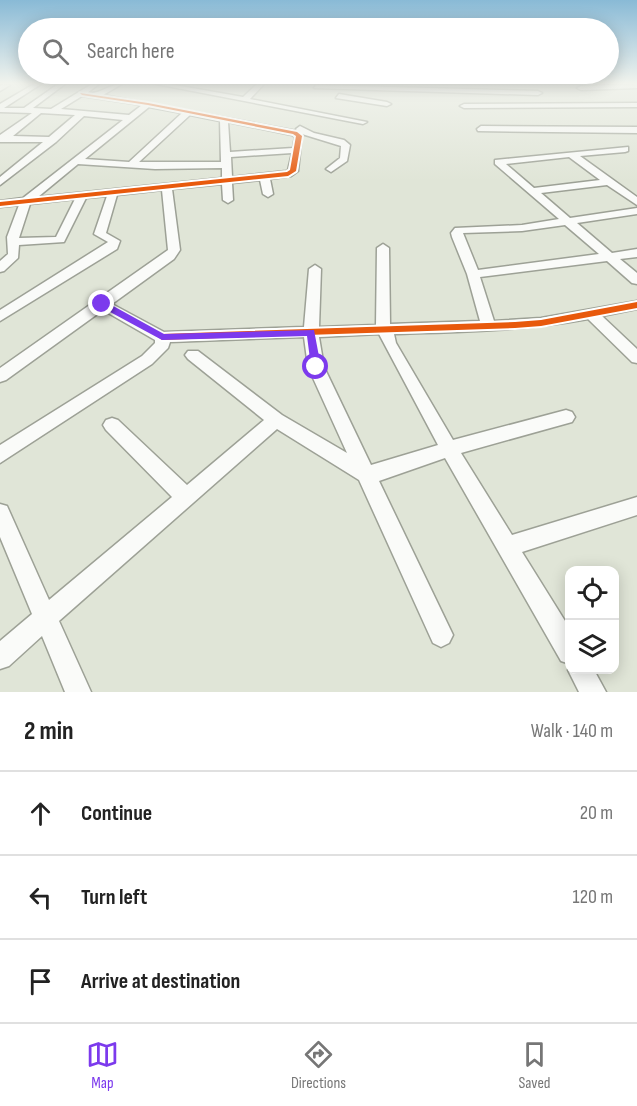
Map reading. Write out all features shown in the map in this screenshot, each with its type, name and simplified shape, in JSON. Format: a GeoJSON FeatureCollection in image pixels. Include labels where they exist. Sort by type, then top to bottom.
{"type":"FeatureCollection","features":[{"type":"Feature","properties":{"kind":"street"},"geometry":{"type":"LineString","coordinates":[[1,140],[32,116]]}},
{"type":"Feature","properties":{"kind":"street"},"geometry":{"type":"LineString","coordinates":[[0,182],[79,116]]}},
{"type":"Feature","properties":{"kind":"street"},"geometry":{"type":"LineString","coordinates":[[110,116],[130,118]]}},
{"type":"Feature","properties":{"kind":"street"},"geometry":{"type":"LineString","coordinates":[[131,165],[183,116]]}},
{"type":"Feature","properties":{"kind":"street"},"geometry":{"type":"LineString","coordinates":[[210,116],[298,131],[307,135],[340,141],[346,145],[344,159],[331,170]]}},
{"type":"Feature","properties":{"kind":"street"},"geometry":{"type":"LineString","coordinates":[[0,204],[291,173],[297,150],[298,131],[310,116]]}},
{"type":"Feature","properties":{"kind":"street"},"geometry":{"type":"LineString","coordinates":[[334,116],[363,122]]}},
{"type":"Feature","properties":{"kind":"street"},"geometry":{"type":"LineString","coordinates":[[0,268],[14,255],[14,237],[26,201],[130,118]]}},
{"type":"Feature","properties":{"kind":"street"},"geometry":{"type":"LineString","coordinates":[[224,119],[228,200]]}},
{"type":"Feature","properties":{"kind":"street"},"geometry":{"type":"LineString","coordinates":[[577,119],[628,151],[498,162],[613,257],[637,280]]}},
{"type":"Feature","properties":{"kind":"street"},"geometry":{"type":"LineString","coordinates":[[481,129],[637,130]]}},
{"type":"Feature","properties":{"kind":"street"},"geometry":{"type":"LineString","coordinates":[[1,140],[53,140]]}},
{"type":"Feature","properties":{"kind":"street"},"geometry":{"type":"LineString","coordinates":[[77,161],[131,165],[225,160],[297,150]]}},
{"type":"Feature","properties":{"kind":"street"},"geometry":{"type":"LineString","coordinates":[[572,155],[637,202]]}},
{"type":"Feature","properties":{"kind":"street"},"geometry":{"type":"LineString","coordinates":[[264,177],[268,194]]}},
{"type":"Feature","properties":{"kind":"street"},"geometry":{"type":"LineString","coordinates":[[531,191],[608,182]]}},
{"type":"Feature","properties":{"kind":"street"},"geometry":{"type":"LineString","coordinates":[[0,376],[158,265],[174,250],[167,186]]}},
{"type":"Feature","properties":{"kind":"street"},"geometry":{"type":"LineString","coordinates":[[0,316],[113,246],[114,241],[100,234],[113,192]]}},
{"type":"Feature","properties":{"kind":"street"},"geometry":{"type":"LineString","coordinates":[[14,242],[60,240],[82,195]]}},
{"type":"Feature","properties":{"kind":"street"},"geometry":{"type":"LineString","coordinates":[[488,325],[473,274],[458,237],[459,230],[512,229],[637,211]]}},
{"type":"Feature","properties":{"kind":"street"},"geometry":{"type":"LineString","coordinates":[[383,248],[383,329],[449,449],[565,644]]}},
{"type":"Feature","properties":{"kind":"street"},"geometry":{"type":"LineString","coordinates":[[473,274],[637,253]]}},
{"type":"Feature","properties":{"kind":"street"},"geometry":{"type":"LineString","coordinates":[[315,269],[311,332],[316,367],[441,635]]}},
{"type":"Feature","properties":{"kind":"street"},"geometry":{"type":"LineString","coordinates":[[102,304],[162,337],[541,323],[637,305]]}},
{"type":"Feature","properties":{"kind":"street"},"geometry":{"type":"LineString","coordinates":[[591,314],[637,358]]}},
{"type":"Feature","properties":{"kind":"street"},"geometry":{"type":"LineString","coordinates":[[0,455],[147,360],[163,344],[162,337]]}},
{"type":"Feature","properties":{"kind":"street"},"geometry":{"type":"LineString","coordinates":[[193,355],[276,420],[366,474],[379,473],[449,449],[566,417]]}},
{"type":"Feature","properties":{"kind":"street"},"geometry":{"type":"LineString","coordinates":[[0,657],[276,420]]}},
{"type":"Feature","properties":{"kind":"street"},"geometry":{"type":"LineString","coordinates":[[112,425],[187,498]]}},
{"type":"Feature","properties":{"kind":"street"},"geometry":{"type":"LineString","coordinates":[[506,547],[637,506]]}},
{"type":"Feature","properties":{"kind":"street"},"geometry":{"type":"LineString","coordinates":[[0,513],[78,692]]}},
{"type":"Feature","properties":{"kind":"street"},"geometry":{"type":"LineString","coordinates":[[583,674],[593,692]]}},
{"type":"Feature","properties":{"kind":"cycle path"},"geometry":{"type":"LineString","coordinates":[[0,204],[288,174],[293,171],[299,136],[295,133],[210,116]]}},
{"type":"Feature","properties":{"kind":"cycle path"},"geometry":{"type":"LineString","coordinates":[[162,337],[515,325],[541,323],[637,305]]}},
{"type":"Feature","properties":{"kind":"route"},"geometry":{"type":"LineString","coordinates":[[102,304],[162,337],[311,332],[316,367]]}}]}
